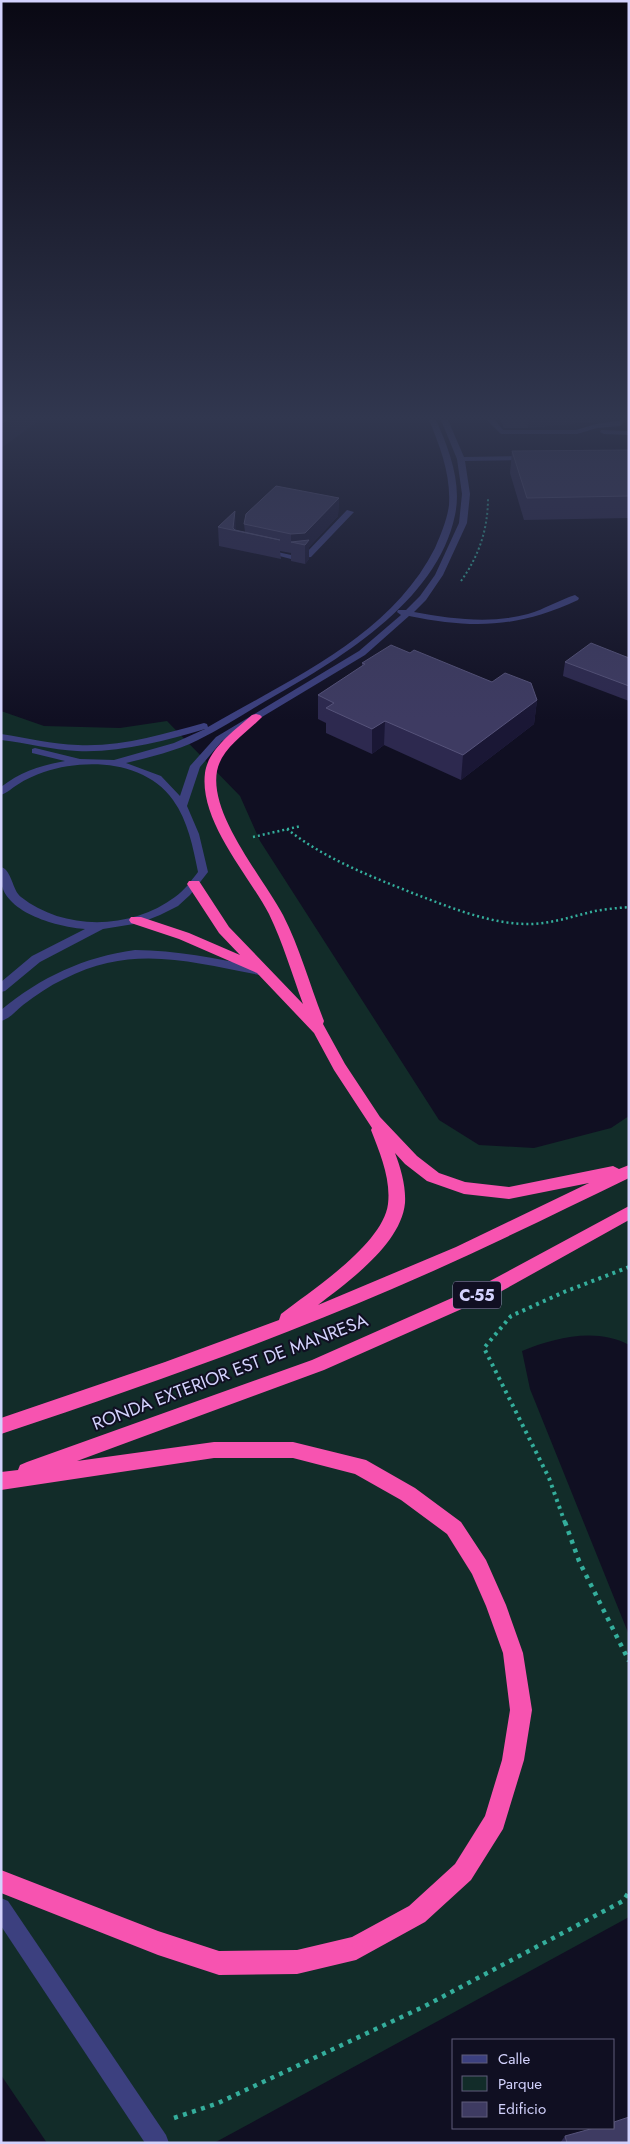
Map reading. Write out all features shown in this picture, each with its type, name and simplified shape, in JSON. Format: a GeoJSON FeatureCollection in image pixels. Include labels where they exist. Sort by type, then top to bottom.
{"type":"FeatureCollection","features":[{"type":"Feature","properties":{"kind":"highway"},"geometry":{"type":"LineString","coordinates":[[256,717],[220,751],[211,772],[211,795],[233,841],[275,915],[320,1030],[339,1066],[375,1121],[411,1160],[433,1177],[464,1188],[509,1193],[629,1170]]}},
{"type":"Feature","properties":{"kind":"highway"},"geometry":{"type":"LineString","coordinates":[[194,884],[224,930],[320,1030]]}},
{"type":"Feature","properties":{"kind":"highway"},"geometry":{"type":"LineString","coordinates":[[136,920],[184,936],[266,972]]}},
{"type":"Feature","properties":{"kind":"highway"},"geometry":{"type":"LineString","coordinates":[[276,1328],[378,1242],[395,1211],[394,1175],[390,1159],[375,1121]]}},
{"type":"Feature","properties":{"kind":"highway","name":"RONDA EXTERIOR EST DE MANRESA"},"geometry":{"type":"LineString","coordinates":[[276,1328],[439,1262],[629,1170]]}},
{"type":"Feature","properties":{"kind":"highway","name":"RONDA EXTERIOR EST DE MANRESA"},"geometry":{"type":"LineString","coordinates":[[1,1480],[318,1365],[494,1287],[629,1212]]}},
{"type":"Feature","properties":{"kind":"highway","name":"C-55"},"geometry":{"type":"LineString","coordinates":[[1,1426],[105,1392],[276,1328]]}},
{"type":"Feature","properties":{"kind":"highway"},"geometry":{"type":"LineString","coordinates":[[1,1480],[214,1450],[293,1450],[359,1466],[408,1494],[454,1528],[479,1567],[496,1606],[512,1653],[521,1710],[513,1760],[494,1820],[463,1872],[417,1914],[356,1948],[297,1962],[219,1963],[158,1943],[1,1881]]}},
{"type":"Feature","properties":{"kind":"street"},"geometry":{"type":"LineString","coordinates":[[256,549],[291,557],[308,555],[342,520]]}},
{"type":"Feature","properties":{"kind":"street"},"geometry":{"type":"LineString","coordinates":[[114,763],[152,754],[189,741],[309,674],[360,638],[394,610],[414,587],[432,559],[449,520]]}},
{"type":"Feature","properties":{"kind":"street"},"geometry":{"type":"LineString","coordinates":[[182,805],[195,766],[218,738],[362,653],[423,598],[439,575],[463,520]]}},
{"type":"Feature","properties":{"kind":"street"},"geometry":{"type":"LineString","coordinates":[[394,610],[440,620],[473,623],[501,622],[537,615],[575,598]]}},
{"type":"Feature","properties":{"kind":"street"},"geometry":{"type":"LineString","coordinates":[[1,737],[49,745],[103,748],[189,731],[230,717]]}},
{"type":"Feature","properties":{"kind":"street"},"geometry":{"type":"LineString","coordinates":[[1,742],[79,761],[114,763],[159,779],[182,805],[198,844],[202,872],[194,884],[176,903],[155,914],[136,920],[101,925],[71,925],[40,914],[14,896],[1,870]]}},
{"type":"Feature","properties":{"kind":"street"},"geometry":{"type":"LineString","coordinates":[[1,792],[7,786],[34,772],[79,761]]}},
{"type":"Feature","properties":{"kind":"street"},"geometry":{"type":"LineString","coordinates":[[1,988],[36,959],[101,925]]}},
{"type":"Feature","properties":{"kind":"street"},"geometry":{"type":"LineString","coordinates":[[1,1017],[44,985],[79,967],[119,955],[154,954],[266,972]]}},
{"type":"Feature","properties":{"kind":"street"},"geometry":{"type":"LineString","coordinates":[[1,1908],[153,2135]]}},
{"type":"Feature","properties":{"kind":"path"},"geometry":{"type":"LineString","coordinates":[[233,841],[301,826]]}},
{"type":"Feature","properties":{"kind":"path"},"geometry":{"type":"LineString","coordinates":[[287,829],[299,839],[339,862],[435,902],[507,922],[525,924],[545,922],[596,911],[629,907]]}},
{"type":"Feature","properties":{"kind":"path"},"geometry":{"type":"LineString","coordinates":[[629,1267],[564,1292],[511,1316],[484,1348],[549,1478],[579,1561],[629,1661]]}},
{"type":"Feature","properties":{"kind":"path"},"geometry":{"type":"LineString","coordinates":[[153,2135],[425,2006],[624,1901],[629,1892]]}},
{"type":"Feature","properties":{"kind":"green space"},"geometry":{"type":"Polygon","coordinates":[[[1,711],[44,726],[120,728],[167,721],[240,796],[260,841],[439,1120],[479,1145],[534,1148],[611,1128],[629,1116],[629,1345],[603,1337],[575,1336],[548,1342],[522,1351],[530,1389],[629,1635],[629,1917],[214,2143],[47,2143],[1,2075],[1,711]]]}},
{"type":"Feature","properties":{"kind":"building"},"geometry":{"type":"Polygon","coordinates":[[[225,520],[234,520],[233,528],[235,530],[280,540],[218,527],[225,520]]]}},
{"type":"Feature","properties":{"kind":"building"},"geometry":{"type":"Polygon","coordinates":[[[245,520],[318,520],[305,533],[291,534],[244,524],[245,520]]]}},
{"type":"Feature","properties":{"kind":"building"},"geometry":{"type":"Polygon","coordinates":[[[309,540],[305,545],[291,542],[309,540]]]}},
{"type":"Feature","properties":{"kind":"building"},"geometry":{"type":"Polygon","coordinates":[[[591,643],[629,658],[629,686],[565,662],[591,643]]]}},
{"type":"Feature","properties":{"kind":"building"},"geometry":{"type":"Polygon","coordinates":[[[391,645],[410,653],[414,650],[492,682],[505,673],[531,683],[537,700],[463,755],[385,721],[372,729],[326,708],[334,703],[318,695],[365,664],[362,663],[391,645]]]}},
{"type":"Feature","properties":{"kind":"building"},"geometry":{"type":"Polygon","coordinates":[[[629,2117],[629,2143],[567,2143],[565,2136],[590,2129],[615,2129],[615,2122],[629,2117]]]}}]}
